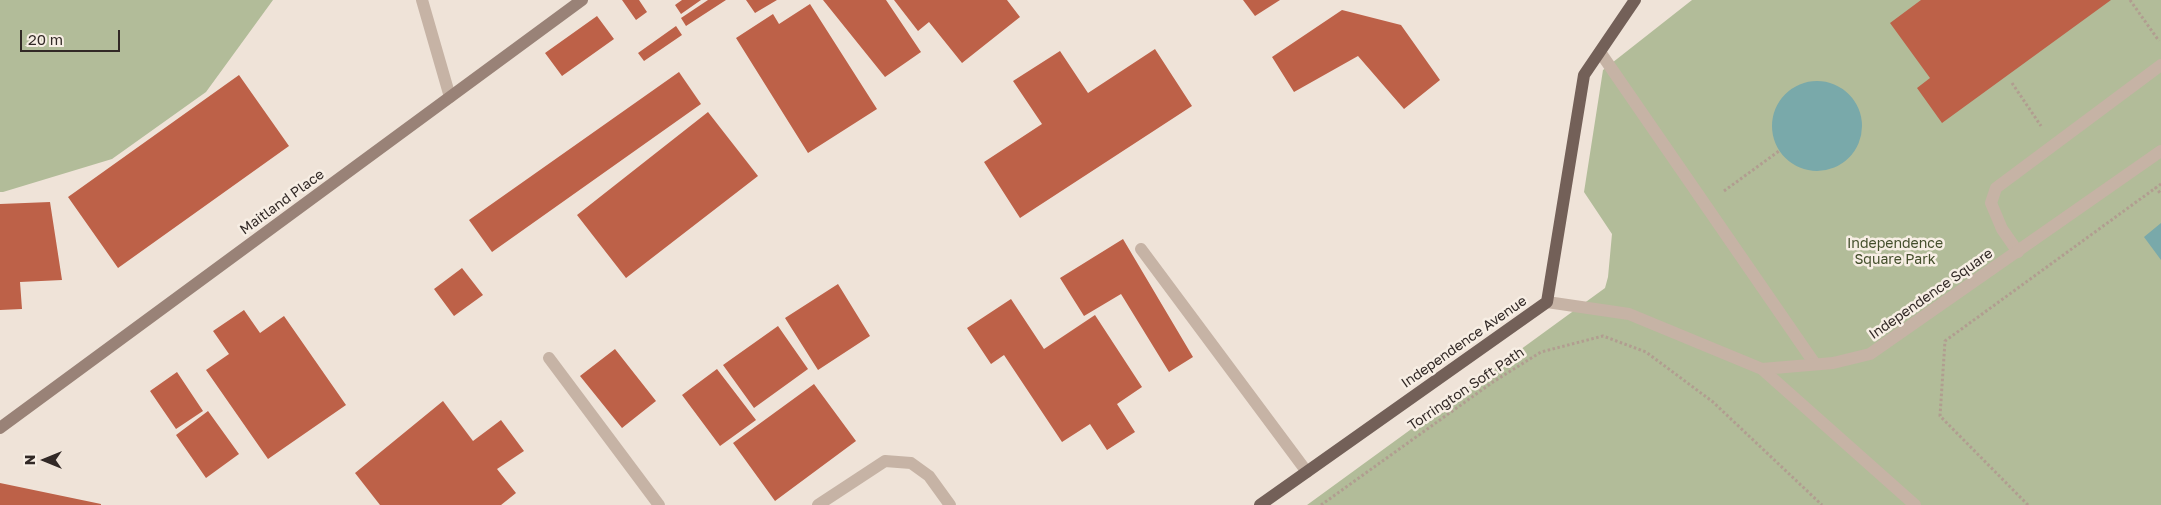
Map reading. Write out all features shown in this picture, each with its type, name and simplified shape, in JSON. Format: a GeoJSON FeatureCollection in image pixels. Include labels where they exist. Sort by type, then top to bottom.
{"type":"FeatureCollection","features":[{"type":"Feature","properties":{"kind":"main road","name":"Maitland Place"},"geometry":{"type":"LineString","coordinates":[[0,428],[582,0]]}},
{"type":"Feature","properties":{"kind":"main road","name":"Independence Avenue"},"geometry":{"type":"LineString","coordinates":[[1260,505],[1547,302],[1584,75],[1635,0]]}},
{"type":"Feature","properties":{"kind":"street"},"geometry":{"type":"LineString","coordinates":[[422,0],[450,96]]}},
{"type":"Feature","properties":{"kind":"street"},"geometry":{"type":"LineString","coordinates":[[1600,52],[1815,364]]}},
{"type":"Feature","properties":{"kind":"street"},"geometry":{"type":"LineString","coordinates":[[2018,252],[2002,229],[1991,203],[1996,188],[2161,65]]}},
{"type":"Feature","properties":{"kind":"street","name":"Independence Square"},"geometry":{"type":"LineString","coordinates":[[1547,302],[1629,314],[1762,368],[1833,363],[1870,354],[2161,151]]}},
{"type":"Feature","properties":{"kind":"street"},"geometry":{"type":"LineString","coordinates":[[1141,249],[1306,472]]}},
{"type":"Feature","properties":{"kind":"street"},"geometry":{"type":"LineString","coordinates":[[549,358],[659,505]]}},
{"type":"Feature","properties":{"kind":"street"},"geometry":{"type":"LineString","coordinates":[[1762,368],[1915,505]]}},
{"type":"Feature","properties":{"kind":"street"},"geometry":{"type":"LineString","coordinates":[[818,505],[885,460],[911,463],[929,476],[950,505]]}},
{"type":"Feature","properties":{"kind":"path"},"geometry":{"type":"LineString","coordinates":[[2130,0],[2161,44]]}},
{"type":"Feature","properties":{"kind":"path"},"geometry":{"type":"LineString","coordinates":[[2012,83],[2054,145]]}},
{"type":"Feature","properties":{"kind":"path"},"geometry":{"type":"LineString","coordinates":[[1705,205],[1779,151]]}},
{"type":"Feature","properties":{"kind":"path"},"geometry":{"type":"LineString","coordinates":[[2028,505],[1940,416],[1945,341],[2161,184]]}},
{"type":"Feature","properties":{"kind":"path","name":"Torrington Soft Path"},"geometry":{"type":"LineString","coordinates":[[1321,505],[1493,382],[1541,352],[1603,336],[1646,352],[1713,402],[1822,505]]}},
{"type":"Feature","properties":{"kind":"green space"},"geometry":{"type":"Polygon","coordinates":[[[0,0],[273,0],[206,92],[112,159],[3,192],[0,192],[0,0]]]}},
{"type":"Feature","properties":{"kind":"green space","name":"Independence Square Park"},"geometry":{"type":"Polygon","coordinates":[[[1692,0],[2161,0],[2161,505],[1307,505],[1605,288],[1608,277],[1612,234],[1584,192],[1603,70],[1692,0]]]}},
{"type":"Feature","properties":{"kind":"water"},"geometry":{"type":"Polygon","coordinates":[[[1817,81],[1834,85],[1849,94],[1858,109],[1862,126],[1858,143],[1849,158],[1834,167],[1817,171],[1800,167],[1785,158],[1776,143],[1772,126],[1776,109],[1785,94],[1800,85],[1817,81]]]}},
{"type":"Feature","properties":{"kind":"water"},"geometry":{"type":"Polygon","coordinates":[[[2161,223],[2161,260],[2144,237],[2161,223]]]}},
{"type":"Feature","properties":{"kind":"building"},"geometry":{"type":"Polygon","coordinates":[[[622,0],[639,0],[647,12],[636,20],[622,0]]]}},
{"type":"Feature","properties":{"kind":"building"},"geometry":{"type":"Polygon","coordinates":[[[682,0],[701,0],[681,14],[675,5],[682,0]]]}},
{"type":"Feature","properties":{"kind":"building"},"geometry":{"type":"Polygon","coordinates":[[[708,0],[726,0],[686,26],[681,18],[708,0]]]}},
{"type":"Feature","properties":{"kind":"building"},"geometry":{"type":"Polygon","coordinates":[[[746,0],[777,0],[755,13],[746,0]]]}},
{"type":"Feature","properties":{"kind":"building"},"geometry":{"type":"Polygon","coordinates":[[[823,0],[886,0],[921,52],[885,77],[823,0]]]}},
{"type":"Feature","properties":{"kind":"building"},"geometry":{"type":"Polygon","coordinates":[[[894,0],[1007,0],[1020,17],[962,63],[929,22],[918,31],[894,0]]]}},
{"type":"Feature","properties":{"kind":"building"},"geometry":{"type":"Polygon","coordinates":[[[1243,0],[1280,0],[1255,16],[1243,0]]]}},
{"type":"Feature","properties":{"kind":"building"},"geometry":{"type":"Polygon","coordinates":[[[1921,0],[2111,0],[1942,123],[1917,88],[1930,78],[1890,23],[1921,0]]]}},
{"type":"Feature","properties":{"kind":"building"},"geometry":{"type":"Polygon","coordinates":[[[810,4],[877,109],[808,153],[736,38],[773,14],[779,24],[810,4]]]}},
{"type":"Feature","properties":{"kind":"building"},"geometry":{"type":"Polygon","coordinates":[[[1342,10],[1401,25],[1440,80],[1404,109],[1358,56],[1294,92],[1272,57],[1342,10]]]}},
{"type":"Feature","properties":{"kind":"building"},"geometry":{"type":"Polygon","coordinates":[[[597,16],[614,39],[562,76],[545,53],[597,16]]]}},
{"type":"Feature","properties":{"kind":"building"},"geometry":{"type":"Polygon","coordinates":[[[676,26],[682,35],[644,61],[638,53],[676,26]]]}},
{"type":"Feature","properties":{"kind":"building"},"geometry":{"type":"Polygon","coordinates":[[[1155,49],[1192,106],[1020,218],[984,162],[1042,124],[1013,81],[1060,51],[1088,93],[1155,49]]]}},
{"type":"Feature","properties":{"kind":"building"},"geometry":{"type":"Polygon","coordinates":[[[679,72],[701,104],[492,252],[469,220],[679,72]]]}},
{"type":"Feature","properties":{"kind":"building"},"geometry":{"type":"Polygon","coordinates":[[[239,75],[289,146],[118,268],[68,197],[239,75]]]}},
{"type":"Feature","properties":{"kind":"building"},"geometry":{"type":"Polygon","coordinates":[[[708,112],[758,176],[626,278],[577,215],[708,112]]]}},
{"type":"Feature","properties":{"kind":"building"},"geometry":{"type":"Polygon","coordinates":[[[50,202],[62,280],[20,282],[22,309],[0,310],[0,204],[50,202]]]}},
{"type":"Feature","properties":{"kind":"building"},"geometry":{"type":"Polygon","coordinates":[[[1123,239],[1193,357],[1169,372],[1121,294],[1084,316],[1060,278],[1123,239]]]}},
{"type":"Feature","properties":{"kind":"building"},"geometry":{"type":"Polygon","coordinates":[[[462,268],[483,295],[454,316],[434,289],[462,268]]]}},
{"type":"Feature","properties":{"kind":"building"},"geometry":{"type":"Polygon","coordinates":[[[838,284],[870,336],[818,370],[785,318],[838,284]]]}},
{"type":"Feature","properties":{"kind":"building"},"geometry":{"type":"Polygon","coordinates":[[[1011,299],[1044,349],[1095,315],[1142,387],[1117,404],[1135,432],[1107,450],[1090,424],[1062,442],[1004,355],[991,364],[967,328],[1011,299]]]}},
{"type":"Feature","properties":{"kind":"building"},"geometry":{"type":"Polygon","coordinates":[[[244,310],[260,333],[284,316],[346,405],[268,459],[206,370],[229,354],[213,331],[244,310]]]}},
{"type":"Feature","properties":{"kind":"building"},"geometry":{"type":"Polygon","coordinates":[[[778,326],[808,369],[754,408],[723,365],[778,326]]]}},
{"type":"Feature","properties":{"kind":"building"},"geometry":{"type":"Polygon","coordinates":[[[615,349],[656,401],[622,428],[580,376],[615,349]]]}},
{"type":"Feature","properties":{"kind":"building"},"geometry":{"type":"Polygon","coordinates":[[[717,369],[756,420],[720,446],[682,395],[717,369]]]}},
{"type":"Feature","properties":{"kind":"building"},"geometry":{"type":"Polygon","coordinates":[[[177,372],[203,411],[176,429],[150,391],[177,372]]]}},
{"type":"Feature","properties":{"kind":"building"},"geometry":{"type":"Polygon","coordinates":[[[814,384],[856,441],[775,501],[733,443],[814,384]]]}},
{"type":"Feature","properties":{"kind":"building"},"geometry":{"type":"Polygon","coordinates":[[[443,401],[473,441],[501,420],[524,451],[497,469],[516,493],[501,505],[380,505],[355,473],[443,401]]]}},
{"type":"Feature","properties":{"kind":"building"},"geometry":{"type":"Polygon","coordinates":[[[208,411],[239,454],[206,478],[176,435],[208,411]]]}},
{"type":"Feature","properties":{"kind":"building"},"geometry":{"type":"Polygon","coordinates":[[[0,483],[101,504],[101,505],[0,505],[0,483]]]}}]}
